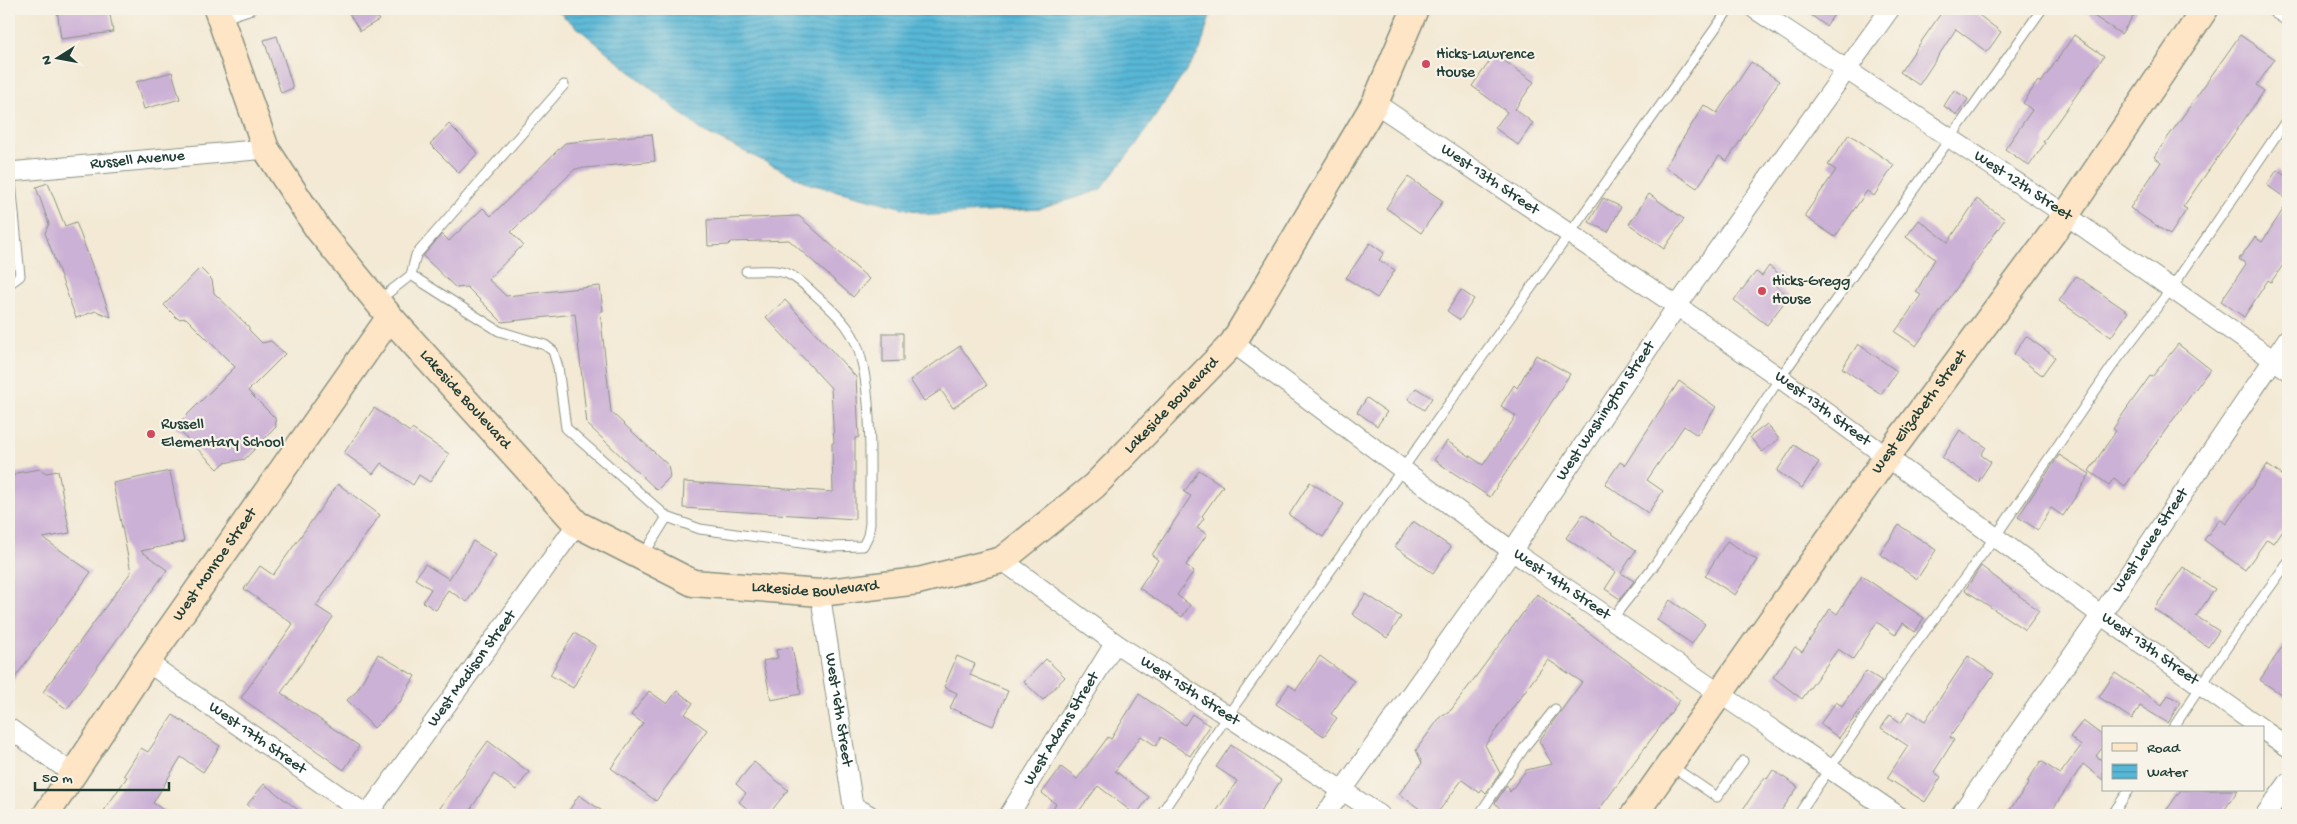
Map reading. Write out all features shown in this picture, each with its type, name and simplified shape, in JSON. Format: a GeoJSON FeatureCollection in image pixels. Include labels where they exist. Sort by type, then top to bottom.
{"type":"FeatureCollection","features":[{"type":"Feature","properties":{"kind":"street","name":"Lakeside Boulevard"},"geometry":{"type":"LineString","coordinates":[[219,14],[266,149],[318,230],[383,309],[577,524],[693,583],[820,593],[918,581],[1002,560],[1094,486],[1234,342],[1376,103],[1415,9]]}},
{"type":"Feature","properties":{"kind":"street","name":"West 12th Street"},"geometry":{"type":"LineString","coordinates":[[1754,9],[2066,215],[2281,365]]}},
{"type":"Feature","properties":{"kind":"street","name":"West Washington Street"},"geometry":{"type":"LineString","coordinates":[[1325,815],[1512,551],[1677,306],[1890,9]]}},
{"type":"Feature","properties":{"kind":"street","name":"West Elizabeth Street"},"geometry":{"type":"LineString","coordinates":[[1634,815],[1722,693],[1886,458],[2066,215],[2205,9]]}},
{"type":"Feature","properties":{"kind":"street"},"geometry":{"type":"LineString","coordinates":[[2277,9],[2288,16]]}},
{"type":"Feature","properties":{"kind":"street","name":"West 13th Street"},"geometry":{"type":"LineString","coordinates":[[1376,103],[1677,306],[1780,378],[2101,615],[2258,726]]}},
{"type":"Feature","properties":{"kind":"street","name":"Russell Avenue"},"geometry":{"type":"LineString","coordinates":[[10,172],[266,149]]}},
{"type":"Feature","properties":{"kind":"street","name":"West Monroe Street"},"geometry":{"type":"LineString","coordinates":[[46,815],[383,309]]}},
{"type":"Feature","properties":{"kind":"street","name":"West Levee Street"},"geometry":{"type":"LineString","coordinates":[[1960,815],[2281,365],[2288,338]]}},
{"type":"Feature","properties":{"kind":"street","name":"West 14th Street"},"geometry":{"type":"LineString","coordinates":[[1234,342],[1512,551],[1722,693],[1897,815]]}},
{"type":"Feature","properties":{"kind":"street","name":"West Madison Street"},"geometry":{"type":"LineString","coordinates":[[367,815],[577,524]]}},
{"type":"Feature","properties":{"kind":"street","name":"West 15th Street"},"geometry":{"type":"LineString","coordinates":[[1002,560],[1116,643],[1380,815]]}},
{"type":"Feature","properties":{"kind":"street","name":"West 16th Street"},"geometry":{"type":"LineString","coordinates":[[820,593],[848,810],[869,815]]}},
{"type":"Feature","properties":{"kind":"street","name":"West Adams Street"},"geometry":{"type":"LineString","coordinates":[[1009,815],[1116,643]]}},
{"type":"Feature","properties":{"kind":"street","name":"West 17th Street"},"geometry":{"type":"LineString","coordinates":[[147,662],[367,815]]}},
{"type":"Feature","properties":{"kind":"street"},"geometry":{"type":"LineString","coordinates":[[9,728],[73,774]]}},
{"type":"Feature","properties":{"kind":"street","name":"West 13th Street"},"geometry":{"type":"LineString","coordinates":[[2264,730],[2288,747]]}},
{"type":"Feature","properties":{"kind":"street"},"geometry":{"type":"LineString","coordinates":[[2266,815],[2288,783]]}},
{"type":"Feature","properties":{"kind":"lane"},"geometry":{"type":"LineString","coordinates":[[219,14],[252,9]]}},
{"type":"Feature","properties":{"kind":"lane"},"geometry":{"type":"LineString","coordinates":[[1160,815],[1228,716],[1729,9]]}},
{"type":"Feature","properties":{"kind":"lane"},"geometry":{"type":"LineString","coordinates":[[1612,619],[1656,563],[1780,378],[1952,139],[2042,9]]}},
{"type":"Feature","properties":{"kind":"lane"},"geometry":{"type":"LineString","coordinates":[[383,309],[411,275],[416,255],[564,85]]}},
{"type":"Feature","properties":{"kind":"lane"},"geometry":{"type":"LineString","coordinates":[[1798,815],[1900,665],[1995,537],[2113,365],[2171,288],[2288,118]]}},
{"type":"Feature","properties":{"kind":"lane"},"geometry":{"type":"LineString","coordinates":[[9,284],[20,276],[12,233],[10,172]]}},
{"type":"Feature","properties":{"kind":"lane"},"geometry":{"type":"LineString","coordinates":[[411,275],[499,331],[545,345],[553,351],[558,367],[566,428],[667,517],[700,529],[830,547],[863,546],[868,536],[867,388],[860,356],[850,331],[794,275],[780,270],[746,271]]}},
{"type":"Feature","properties":{"kind":"lane"},"geometry":{"type":"LineString","coordinates":[[642,557],[667,517]]}},
{"type":"Feature","properties":{"kind":"lane"},"geometry":{"type":"LineString","coordinates":[[2174,726],[2229,644],[2288,562]]}},
{"type":"Feature","properties":{"kind":"lane"},"geometry":{"type":"LineString","coordinates":[[1479,815],[1526,745],[1555,709]]}},
{"type":"Feature","properties":{"kind":"lane"},"geometry":{"type":"LineString","coordinates":[[1670,765],[1716,797],[1744,761]]}},
{"type":"Feature","properties":{"kind":"lane"},"geometry":{"type":"LineString","coordinates":[[2112,815],[2128,792]]}},
{"type":"Feature","properties":{"kind":"water"},"geometry":{"type":"Polygon","coordinates":[[[555,9],[1212,9],[1200,50],[1138,142],[1100,190],[1040,209],[931,215],[810,184],[701,130],[555,9]]]}},
{"type":"Feature","properties":{"kind":"building"},"geometry":{"type":"Polygon","coordinates":[[[57,9],[109,9],[113,32],[61,39],[57,9]]]}},
{"type":"Feature","properties":{"kind":"building"},"geometry":{"type":"Polygon","coordinates":[[[346,9],[372,9],[379,20],[360,31],[346,9]]]}},
{"type":"Feature","properties":{"kind":"building"},"geometry":{"type":"Polygon","coordinates":[[[1803,9],[1838,9],[1826,26],[1803,9]]]}},
{"type":"Feature","properties":{"kind":"building"},"geometry":{"type":"Polygon","coordinates":[[[1944,9],[1971,9],[2001,32],[1987,52],[1956,29],[1919,85],[1900,72],[1944,9]]]}},
{"type":"Feature","properties":{"kind":"building"},"geometry":{"type":"Polygon","coordinates":[[[2083,9],[2138,9],[2121,34],[2083,9]]]}},
{"type":"Feature","properties":{"kind":"building"},"geometry":{"type":"Polygon","coordinates":[[[2074,35],[2104,56],[2043,142],[2045,143],[2029,166],[2005,149],[2032,110],[2023,103],[2038,81],[2041,83],[2074,35]]]}},
{"type":"Feature","properties":{"kind":"building"},"geometry":{"type":"Polygon","coordinates":[[[2240,35],[2275,59],[2257,85],[2264,91],[2183,207],[2187,209],[2170,235],[2130,208],[2161,162],[2154,157],[2240,35]]]}},
{"type":"Feature","properties":{"kind":"building"},"geometry":{"type":"Polygon","coordinates":[[[277,36],[293,88],[281,93],[264,40],[277,36]]]}},
{"type":"Feature","properties":{"kind":"building"},"geometry":{"type":"Polygon","coordinates":[[[1495,54],[1534,82],[1515,109],[1533,123],[1518,145],[1495,128],[1507,112],[1472,86],[1495,54]]]}},
{"type":"Feature","properties":{"kind":"building"},"geometry":{"type":"Polygon","coordinates":[[[1751,62],[1779,81],[1727,161],[1719,156],[1697,188],[1665,167],[1704,105],[1717,113],[1751,62]]]}},
{"type":"Feature","properties":{"kind":"building"},"geometry":{"type":"Polygon","coordinates":[[[172,72],[180,99],[144,109],[136,82],[172,72]]]}},
{"type":"Feature","properties":{"kind":"building"},"geometry":{"type":"Polygon","coordinates":[[[1954,90],[1968,99],[1957,115],[1944,106],[1954,90]]]}},
{"type":"Feature","properties":{"kind":"building"},"geometry":{"type":"Polygon","coordinates":[[[449,124],[478,153],[459,173],[430,144],[449,124]]]}},
{"type":"Feature","properties":{"kind":"building"},"geometry":{"type":"Polygon","coordinates":[[[652,134],[655,161],[575,169],[511,232],[523,245],[488,279],[506,296],[600,286],[603,311],[600,311],[611,412],[668,465],[670,477],[657,490],[587,424],[575,314],[502,322],[467,287],[456,288],[423,256],[442,234],[449,241],[483,208],[491,216],[565,143],[652,134]]]}},
{"type":"Feature","properties":{"kind":"building"},"geometry":{"type":"Polygon","coordinates":[[[1849,134],[1894,165],[1874,196],[1867,191],[1835,237],[1804,216],[1836,170],[1828,165],[1849,134]]]}},
{"type":"Feature","properties":{"kind":"building"},"geometry":{"type":"Polygon","coordinates":[[[2277,170],[2288,178],[2288,200],[2267,185],[2277,170]]]}},
{"type":"Feature","properties":{"kind":"building"},"geometry":{"type":"Polygon","coordinates":[[[1408,177],[1443,201],[1421,233],[1386,208],[1408,177]]]}},
{"type":"Feature","properties":{"kind":"building"},"geometry":{"type":"Polygon","coordinates":[[[48,183],[65,226],[76,222],[111,317],[96,311],[76,318],[45,233],[49,224],[36,187],[48,183]]]}},
{"type":"Feature","properties":{"kind":"building"},"geometry":{"type":"Polygon","coordinates":[[[1649,194],[1684,219],[1664,249],[1629,224],[1649,194]]]}},
{"type":"Feature","properties":{"kind":"building"},"geometry":{"type":"Polygon","coordinates":[[[1603,198],[1621,207],[1608,232],[1589,222],[1603,198]]]}},
{"type":"Feature","properties":{"kind":"building"},"geometry":{"type":"Polygon","coordinates":[[[1977,199],[2005,219],[1916,346],[1895,332],[1921,295],[1916,292],[1935,259],[1906,237],[1919,220],[1948,242],[1977,199]]]}},
{"type":"Feature","properties":{"kind":"building"},"geometry":{"type":"Polygon","coordinates":[[[2288,202],[2288,258],[2271,282],[2268,280],[2244,317],[2221,301],[2246,264],[2239,259],[2255,237],[2262,242],[2288,202]]]}},
{"type":"Feature","properties":{"kind":"building"},"geometry":{"type":"Polygon","coordinates":[[[799,216],[869,279],[853,297],[789,240],[731,242],[728,245],[708,246],[707,220],[799,216]]]}},
{"type":"Feature","properties":{"kind":"building"},"geometry":{"type":"Polygon","coordinates":[[[1370,243],[1384,253],[1379,260],[1395,270],[1377,298],[1346,278],[1370,243]]]}},
{"type":"Feature","properties":{"kind":"building","name":"Hicks-Gregg House"},"geometry":{"type":"Polygon","coordinates":[[[1769,266],[1783,277],[1776,286],[1789,296],[1767,325],[1734,300],[1756,272],[1762,276],[1769,266]]]}},
{"type":"Feature","properties":{"kind":"building"},"geometry":{"type":"Polygon","coordinates":[[[200,268],[212,280],[214,293],[249,327],[249,330],[262,343],[271,341],[285,354],[248,391],[275,418],[276,427],[245,459],[224,463],[218,469],[175,427],[235,367],[186,318],[178,319],[164,305],[200,268]]]}},
{"type":"Feature","properties":{"kind":"building"},"geometry":{"type":"Polygon","coordinates":[[[2076,276],[2128,312],[2111,337],[2059,301],[2076,276]]]}},
{"type":"Feature","properties":{"kind":"building"},"geometry":{"type":"Polygon","coordinates":[[[1461,290],[1474,299],[1460,320],[1447,311],[1461,290]]]}},
{"type":"Feature","properties":{"kind":"building"},"geometry":{"type":"Polygon","coordinates":[[[785,300],[856,377],[859,437],[855,438],[855,519],[683,508],[684,482],[833,492],[832,443],[834,443],[831,388],[766,317],[785,300]]]}},
{"type":"Feature","properties":{"kind":"building"},"geometry":{"type":"Polygon","coordinates":[[[883,333],[903,333],[903,361],[883,362],[883,333]]]}},
{"type":"Feature","properties":{"kind":"building"},"geometry":{"type":"Polygon","coordinates":[[[2026,336],[2055,357],[2042,375],[2014,354],[2026,336]]]}},
{"type":"Feature","properties":{"kind":"building"},"geometry":{"type":"Polygon","coordinates":[[[1858,344],[1897,371],[1881,394],[1842,368],[1858,344]]]}},
{"type":"Feature","properties":{"kind":"building"},"geometry":{"type":"Polygon","coordinates":[[[2178,344],[2210,369],[2125,486],[2114,478],[2109,485],[2089,471],[2116,431],[2113,429],[2125,411],[2150,376],[2152,377],[2178,344]]]}},
{"type":"Feature","properties":{"kind":"building"},"geometry":{"type":"Polygon","coordinates":[[[960,346],[987,385],[953,408],[941,390],[924,401],[910,380],[960,346]]]}},
{"type":"Feature","properties":{"kind":"building"},"geometry":{"type":"Polygon","coordinates":[[[1536,355],[1570,374],[1490,497],[1434,460],[1447,441],[1483,465],[1516,416],[1501,406],[1514,385],[1517,388],[1536,355]]]}},
{"type":"Feature","properties":{"kind":"building"},"geometry":{"type":"Polygon","coordinates":[[[1679,381],[1716,407],[1697,435],[1684,426],[1647,480],[1663,491],[1648,513],[1605,484],[1620,462],[1625,465],[1679,381]]]}},
{"type":"Feature","properties":{"kind":"building"},"geometry":{"type":"Polygon","coordinates":[[[1416,388],[1432,398],[1424,410],[1408,399],[1416,388]]]}},
{"type":"Feature","properties":{"kind":"building"},"geometry":{"type":"Polygon","coordinates":[[[1367,398],[1387,412],[1377,426],[1357,412],[1367,398]]]}},
{"type":"Feature","properties":{"kind":"building"},"geometry":{"type":"Polygon","coordinates":[[[374,408],[410,432],[412,429],[449,454],[430,482],[419,475],[413,485],[381,463],[373,474],[344,453],[374,408]]]}},
{"type":"Feature","properties":{"kind":"building"},"geometry":{"type":"Polygon","coordinates":[[[1767,424],[1779,439],[1762,452],[1750,437],[1767,424]]]}},
{"type":"Feature","properties":{"kind":"building"},"geometry":{"type":"Polygon","coordinates":[[[1960,430],[1986,447],[1981,455],[1991,462],[1978,482],[1942,458],[1960,430]]]}},
{"type":"Feature","properties":{"kind":"building"},"geometry":{"type":"Polygon","coordinates":[[[1794,445],[1819,462],[1802,488],[1777,471],[1794,445]]]}},
{"type":"Feature","properties":{"kind":"building"},"geometry":{"type":"Polygon","coordinates":[[[2059,455],[2090,474],[2063,516],[2051,508],[2038,530],[2018,517],[2059,455]]]}},
{"type":"Feature","properties":{"kind":"building"},"geometry":{"type":"Polygon","coordinates":[[[2267,465],[2288,479],[2288,521],[2273,543],[2267,539],[2245,570],[2204,540],[2220,519],[2226,524],[2267,465]]]}},
{"type":"Feature","properties":{"kind":"building"},"geometry":{"type":"Polygon","coordinates":[[[40,469],[46,473],[58,471],[70,533],[43,538],[91,572],[9,686],[9,483],[16,473],[40,469]]]}},
{"type":"Feature","properties":{"kind":"building"},"geometry":{"type":"Polygon","coordinates":[[[1199,470],[1223,486],[1202,516],[1204,518],[1197,528],[1207,534],[1186,565],[1194,571],[1177,595],[1190,605],[1182,617],[1139,588],[1158,560],[1152,555],[1191,496],[1184,492],[1199,470]]]}},
{"type":"Feature","properties":{"kind":"building"},"geometry":{"type":"Polygon","coordinates":[[[170,471],[184,542],[141,551],[167,570],[67,709],[43,692],[131,572],[113,483],[170,471]]]}},
{"type":"Feature","properties":{"kind":"building"},"geometry":{"type":"Polygon","coordinates":[[[1310,482],[1344,504],[1323,537],[1289,515],[1310,482]]]}},
{"type":"Feature","properties":{"kind":"building"},"geometry":{"type":"Polygon","coordinates":[[[338,484],[380,515],[316,606],[333,617],[281,693],[359,746],[344,770],[241,698],[293,624],[244,589],[260,566],[273,575],[338,484]]]}},
{"type":"Feature","properties":{"kind":"building"},"geometry":{"type":"Polygon","coordinates":[[[1583,514],[1636,550],[1621,573],[1634,581],[1620,599],[1605,589],[1616,572],[1566,538],[1583,514]]]}},
{"type":"Feature","properties":{"kind":"building"},"geometry":{"type":"Polygon","coordinates":[[[1413,521],[1451,547],[1433,573],[1395,547],[1413,521]]]}},
{"type":"Feature","properties":{"kind":"building"},"geometry":{"type":"Polygon","coordinates":[[[1899,525],[1936,550],[1917,579],[1880,554],[1899,525]]]}},
{"type":"Feature","properties":{"kind":"building"},"geometry":{"type":"Polygon","coordinates":[[[473,541],[496,555],[467,602],[448,590],[436,610],[423,602],[431,589],[415,579],[425,564],[449,579],[473,541]]]}},
{"type":"Feature","properties":{"kind":"building"},"geometry":{"type":"Polygon","coordinates":[[[1727,541],[1757,560],[1735,595],[1705,576],[1727,541]]]}},
{"type":"Feature","properties":{"kind":"building"},"geometry":{"type":"Polygon","coordinates":[[[1981,566],[2039,611],[2025,630],[1965,590],[1981,566]]]}},
{"type":"Feature","properties":{"kind":"building"},"geometry":{"type":"Polygon","coordinates":[[[2183,567],[2215,589],[2196,616],[2219,631],[2208,647],[2154,609],[2183,567]]]}},
{"type":"Feature","properties":{"kind":"building"},"geometry":{"type":"Polygon","coordinates":[[[1862,576],[1924,618],[1915,632],[1903,623],[1895,635],[1877,622],[1853,659],[1838,649],[1802,699],[1773,677],[1795,647],[1802,652],[1830,609],[1837,614],[1862,576]]]}},
{"type":"Feature","properties":{"kind":"building"},"geometry":{"type":"Polygon","coordinates":[[[1366,594],[1401,617],[1387,638],[1352,614],[1366,594]]]}},
{"type":"Feature","properties":{"kind":"building"},"geometry":{"type":"Polygon","coordinates":[[[1537,594],[1680,700],[1595,815],[1506,815],[1495,803],[1507,785],[1510,792],[1526,770],[1552,764],[1539,741],[1582,682],[1548,660],[1485,745],[1500,773],[1486,793],[1482,789],[1480,793],[1462,780],[1436,815],[1428,815],[1399,794],[1422,763],[1416,750],[1441,716],[1451,710],[1537,594]]]}},
{"type":"Feature","properties":{"kind":"building"},"geometry":{"type":"Polygon","coordinates":[[[1670,600],[1705,624],[1692,644],[1657,620],[1670,600]]]}},
{"type":"Feature","properties":{"kind":"building"},"geometry":{"type":"Polygon","coordinates":[[[574,633],[596,646],[573,688],[550,675],[574,633]]]}},
{"type":"Feature","properties":{"kind":"building"},"geometry":{"type":"Polygon","coordinates":[[[2288,638],[2288,699],[2260,680],[2288,638]]]}},
{"type":"Feature","properties":{"kind":"building"},"geometry":{"type":"Polygon","coordinates":[[[792,647],[801,694],[771,700],[763,661],[778,658],[776,650],[792,647]]]}},
{"type":"Feature","properties":{"kind":"building"},"geometry":{"type":"Polygon","coordinates":[[[378,654],[415,676],[400,702],[374,728],[347,700],[356,692],[378,654]]]}},
{"type":"Feature","properties":{"kind":"building"},"geometry":{"type":"Polygon","coordinates":[[[957,656],[975,664],[970,675],[1008,691],[993,726],[950,708],[957,693],[944,687],[957,656]]]}},
{"type":"Feature","properties":{"kind":"building"},"geometry":{"type":"Polygon","coordinates":[[[1320,656],[1354,681],[1331,714],[1337,718],[1324,736],[1276,704],[1289,685],[1296,690],[1320,656]]]}},
{"type":"Feature","properties":{"kind":"building"},"geometry":{"type":"Polygon","coordinates":[[[1968,656],[1994,674],[1950,737],[1954,740],[1934,772],[1941,777],[1925,802],[1887,778],[1908,746],[1881,728],[1890,715],[1901,723],[1909,711],[1925,721],[1968,656]]]}},
{"type":"Feature","properties":{"kind":"building"},"geometry":{"type":"Polygon","coordinates":[[[1046,659],[1065,677],[1043,700],[1024,682],[1046,659]]]}},
{"type":"Feature","properties":{"kind":"building"},"geometry":{"type":"Polygon","coordinates":[[[1866,671],[1882,681],[1839,738],[1820,724],[1836,702],[1842,706],[1866,671]]]}},
{"type":"Feature","properties":{"kind":"building"},"geometry":{"type":"Polygon","coordinates":[[[2115,673],[2162,705],[2168,695],[2180,702],[2168,723],[2140,706],[2132,719],[2099,697],[2115,673]]]}},
{"type":"Feature","properties":{"kind":"building"},"geometry":{"type":"Polygon","coordinates":[[[649,691],[667,704],[677,691],[693,703],[685,714],[707,730],[656,801],[611,768],[643,723],[631,715],[649,691]]]}},
{"type":"Feature","properties":{"kind":"building"},"geometry":{"type":"Polygon","coordinates":[[[1139,694],[1185,725],[1192,714],[1210,726],[1190,756],[1161,737],[1156,746],[1141,736],[1115,771],[1149,797],[1136,815],[1098,786],[1076,815],[1048,815],[1056,804],[1042,793],[1061,767],[1077,779],[1108,737],[1111,739],[1139,694]]]}},
{"type":"Feature","properties":{"kind":"building"},"geometry":{"type":"Polygon","coordinates":[[[173,715],[220,746],[203,772],[181,757],[153,803],[171,815],[101,815],[127,777],[124,775],[141,748],[148,752],[173,715]]]}},
{"type":"Feature","properties":{"kind":"building"},"geometry":{"type":"Polygon","coordinates":[[[2083,721],[2102,735],[2102,748],[2096,756],[2102,760],[2102,779],[2083,764],[2049,815],[2006,815],[2029,783],[2027,782],[2041,761],[2060,774],[2081,746],[2070,737],[2083,721]]]}},
{"type":"Feature","properties":{"kind":"building"},"geometry":{"type":"Polygon","coordinates":[[[488,741],[529,772],[516,790],[494,774],[468,813],[472,815],[435,815],[488,741]]]}},
{"type":"Feature","properties":{"kind":"building"},"geometry":{"type":"Polygon","coordinates":[[[1231,745],[1281,780],[1258,815],[1214,815],[1237,781],[1216,767],[1231,745]]]}},
{"type":"Feature","properties":{"kind":"building"},"geometry":{"type":"Polygon","coordinates":[[[754,762],[788,790],[768,815],[755,815],[739,802],[746,793],[736,784],[754,762]]]}},
{"type":"Feature","properties":{"kind":"building"},"geometry":{"type":"Polygon","coordinates":[[[1773,770],[1798,787],[1778,815],[1739,815],[1765,777],[1767,779],[1773,770]]]}},
{"type":"Feature","properties":{"kind":"building"},"geometry":{"type":"Polygon","coordinates":[[[264,784],[305,815],[260,815],[247,805],[264,784]]]}},
{"type":"Feature","properties":{"kind":"building"},"geometry":{"type":"Polygon","coordinates":[[[2180,792],[2237,792],[2221,815],[2163,815],[2180,792]]]}},
{"type":"Feature","properties":{"kind":"building"},"geometry":{"type":"Polygon","coordinates":[[[579,795],[608,815],[566,815],[579,795]]]}},
{"type":"Feature","properties":{"kind":"place","name":"Hicks-Lawrence House"},"geometry":{"type":"Point","coordinates":[1426,64]}},
{"type":"Feature","properties":{"kind":"place","name":"Hicks-Gregg House"},"geometry":{"type":"Point","coordinates":[1762,291]}},
{"type":"Feature","properties":{"kind":"place","name":"Russell Elementary School"},"geometry":{"type":"Point","coordinates":[151,434]}}]}
